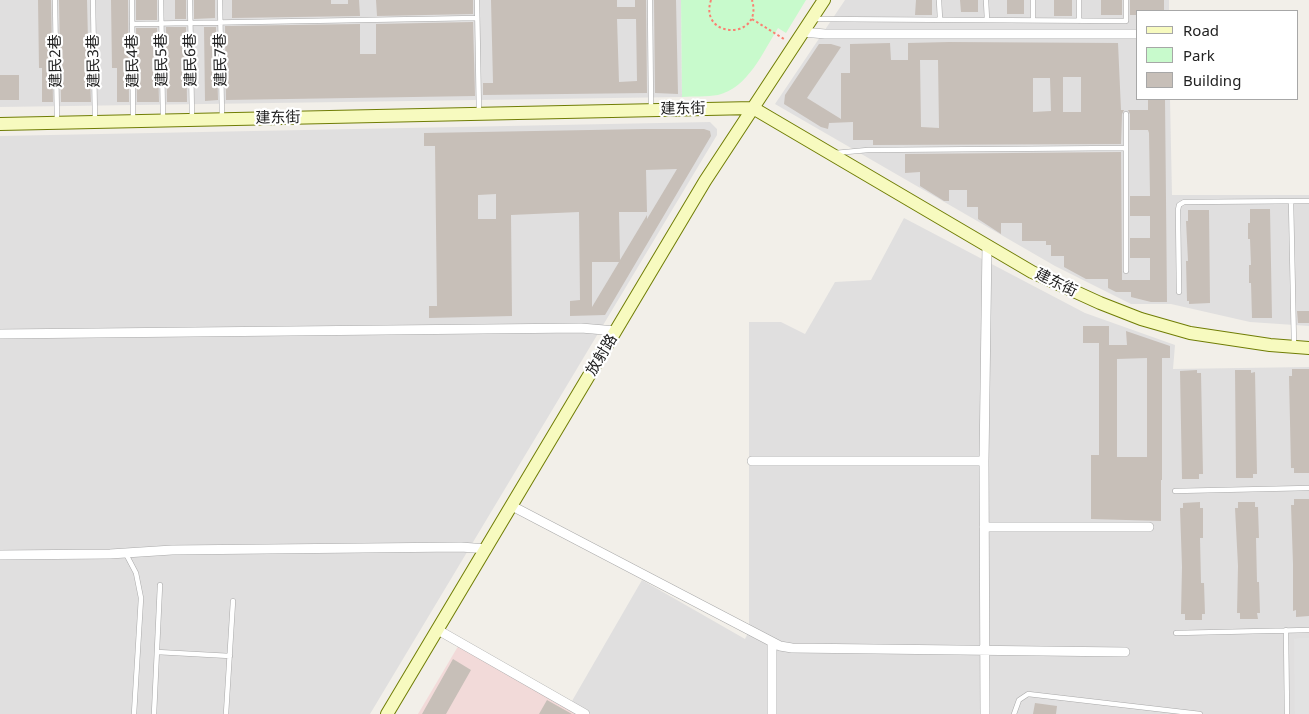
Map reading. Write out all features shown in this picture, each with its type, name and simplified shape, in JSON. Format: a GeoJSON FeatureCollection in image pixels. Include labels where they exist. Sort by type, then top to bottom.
{"type":"FeatureCollection","features":[{"type":"Feature","properties":{"kind":"street","name":"放射路"},"geometry":{"type":"LineString","coordinates":[[387,714],[705,181],[824,0]]}},
{"type":"Feature","properties":{"kind":"street"},"geometry":{"type":"LineString","coordinates":[[803,32],[825,34],[1136,34]]}},
{"type":"Feature","properties":{"kind":"street","name":"建东街"},"geometry":{"type":"LineString","coordinates":[[0,124],[753,108],[1032,272],[1100,303],[1140,319],[1190,333],[1294,348],[1309,348]]}},
{"type":"Feature","properties":{"kind":"street"},"geometry":{"type":"LineString","coordinates":[[985,714],[984,461],[987,245]]}},
{"type":"Feature","properties":{"kind":"street"},"geometry":{"type":"LineString","coordinates":[[0,334],[581,328],[616,331]]}},
{"type":"Feature","properties":{"kind":"street"},"geometry":{"type":"LineString","coordinates":[[752,461],[984,461]]}},
{"type":"Feature","properties":{"kind":"street"},"geometry":{"type":"LineString","coordinates":[[512,506],[780,646],[792,648],[1125,652]]}},
{"type":"Feature","properties":{"kind":"street"},"geometry":{"type":"LineString","coordinates":[[984,527],[1149,527]]}},
{"type":"Feature","properties":{"kind":"street"},"geometry":{"type":"LineString","coordinates":[[0,555],[126,554],[172,550],[461,547],[487,549]]}},
{"type":"Feature","properties":{"kind":"street"},"geometry":{"type":"LineString","coordinates":[[438,630],[585,714]]}},
{"type":"Feature","properties":{"kind":"street"},"geometry":{"type":"LineString","coordinates":[[772,643],[772,714]]}},
{"type":"Feature","properties":{"kind":"lane","name":"建民2巷"},"geometry":{"type":"LineString","coordinates":[[55,0],[57,123]]}},
{"type":"Feature","properties":{"kind":"lane","name":"建民3巷"},"geometry":{"type":"LineString","coordinates":[[93,0],[95,122]]}},
{"type":"Feature","properties":{"kind":"lane","name":"建民4巷"},"geometry":{"type":"LineString","coordinates":[[132,0],[133,121]]}},
{"type":"Feature","properties":{"kind":"lane","name":"建民5巷"},"geometry":{"type":"LineString","coordinates":[[161,0],[163,121]]}},
{"type":"Feature","properties":{"kind":"lane","name":"建民6巷"},"geometry":{"type":"LineString","coordinates":[[190,0],[192,120]]}},
{"type":"Feature","properties":{"kind":"lane","name":"建民7巷"},"geometry":{"type":"LineString","coordinates":[[220,0],[222,120]]}},
{"type":"Feature","properties":{"kind":"lane"},"geometry":{"type":"LineString","coordinates":[[477,0],[479,114]]}},
{"type":"Feature","properties":{"kind":"lane"},"geometry":{"type":"LineString","coordinates":[[650,0],[651,110]]}},
{"type":"Feature","properties":{"kind":"lane"},"geometry":{"type":"LineString","coordinates":[[939,0],[940,19]]}},
{"type":"Feature","properties":{"kind":"lane"},"geometry":{"type":"LineString","coordinates":[[986,0],[987,20]]}},
{"type":"Feature","properties":{"kind":"lane"},"geometry":{"type":"LineString","coordinates":[[1033,0],[1033,20]]}},
{"type":"Feature","properties":{"kind":"lane"},"geometry":{"type":"LineString","coordinates":[[1079,0],[1079,21]]}},
{"type":"Feature","properties":{"kind":"lane"},"geometry":{"type":"LineString","coordinates":[[812,19],[1126,21],[1126,0]]}},
{"type":"Feature","properties":{"kind":"lane"},"geometry":{"type":"LineString","coordinates":[[132,24],[477,18]]}},
{"type":"Feature","properties":{"kind":"lane"},"geometry":{"type":"LineString","coordinates":[[1126,114],[1126,271]]}},
{"type":"Feature","properties":{"kind":"lane"},"geometry":{"type":"LineString","coordinates":[[830,153],[868,150],[1126,148]]}},
{"type":"Feature","properties":{"kind":"lane"},"geometry":{"type":"LineString","coordinates":[[1291,201],[1294,348]]}},
{"type":"Feature","properties":{"kind":"lane"},"geometry":{"type":"LineString","coordinates":[[1179,292],[1179,205],[1184,202],[1309,201]]}},
{"type":"Feature","properties":{"kind":"lane"},"geometry":{"type":"LineString","coordinates":[[1175,491],[1309,488]]}},
{"type":"Feature","properties":{"kind":"lane"},"geometry":{"type":"LineString","coordinates":[[126,554],[136,573],[140,598],[134,714]]}},
{"type":"Feature","properties":{"kind":"lane"},"geometry":{"type":"LineString","coordinates":[[154,714],[160,585]]}},
{"type":"Feature","properties":{"kind":"lane"},"geometry":{"type":"LineString","coordinates":[[226,714],[233,601]]}},
{"type":"Feature","properties":{"kind":"lane"},"geometry":{"type":"LineString","coordinates":[[1286,630],[1287,714]]}},
{"type":"Feature","properties":{"kind":"lane"},"geometry":{"type":"LineString","coordinates":[[1176,633],[1309,630]]}},
{"type":"Feature","properties":{"kind":"lane"},"geometry":{"type":"LineString","coordinates":[[157,652],[230,656]]}},
{"type":"Feature","properties":{"kind":"lane"},"geometry":{"type":"LineString","coordinates":[[1014,714],[1019,700],[1028,694],[1200,714]]}},
{"type":"Feature","properties":{"kind":"path"},"geometry":{"type":"LineString","coordinates":[[711,0],[709,9],[713,22],[724,29],[736,30],[747,24],[751,19],[754,7],[752,0]]}},
{"type":"Feature","properties":{"kind":"path"},"geometry":{"type":"LineString","coordinates":[[751,19],[794,46]]}},
{"type":"Feature","properties":{"kind":"shaded area"},"geometry":{"type":"Polygon","coordinates":[[[0,0],[681,0],[682,97],[0,107],[0,0]]]}},
{"type":"Feature","properties":{"kind":"shaded area"},"geometry":{"type":"Polygon","coordinates":[[[845,0],[1169,0],[1169,10],[1136,10],[1136,100],[1170,100],[1172,195],[1309,195],[1309,326],[1250,322],[1171,304],[1131,304],[1055,266],[775,104],[845,0]]]}},
{"type":"Feature","properties":{"kind":"shaded area"},"geometry":{"type":"Polygon","coordinates":[[[710,122],[717,129],[717,135],[370,714],[0,714],[0,136],[710,122]]]}},
{"type":"Feature","properties":{"kind":"shaded area"},"geometry":{"type":"Polygon","coordinates":[[[904,218],[1085,313],[1175,345],[1173,369],[1309,367],[1309,714],[578,714],[572,701],[642,580],[745,639],[749,631],[749,322],[781,322],[805,334],[835,282],[871,280],[904,218]]]}},
{"type":"Feature","properties":{"kind":"shaded area"},"geometry":{"type":"Polygon","coordinates":[[[1309,638],[1309,714],[1295,714],[1294,639],[1309,638]]]}},
{"type":"Feature","properties":{"kind":"shaded area"},"geometry":{"type":"Polygon","coordinates":[[[460,643],[578,714],[418,714],[460,643]]]}},
{"type":"Feature","properties":{"kind":"green space"},"geometry":{"type":"Polygon","coordinates":[[[681,0],[806,0],[786,33],[778,28],[754,68],[738,85],[718,95],[682,97],[681,0]]]}},
{"type":"Feature","properties":{"kind":"building"},"geometry":{"type":"Polygon","coordinates":[[[38,0],[51,0],[53,102],[42,102],[42,68],[39,68],[38,0]]]}},
{"type":"Feature","properties":{"kind":"building"},"geometry":{"type":"Polygon","coordinates":[[[59,0],[87,0],[91,102],[61,102],[59,0]]]}},
{"type":"Feature","properties":{"kind":"building"},"geometry":{"type":"Polygon","coordinates":[[[111,0],[128,0],[129,102],[117,102],[117,68],[112,68],[111,0]]]}},
{"type":"Feature","properties":{"kind":"building"},"geometry":{"type":"Polygon","coordinates":[[[136,0],[157,0],[157,20],[136,20],[136,0]]]}},
{"type":"Feature","properties":{"kind":"building"},"geometry":{"type":"Polygon","coordinates":[[[175,0],[186,0],[186,19],[175,19],[175,0]]]}},
{"type":"Feature","properties":{"kind":"building"},"geometry":{"type":"Polygon","coordinates":[[[194,0],[215,0],[215,18],[194,19],[194,0]]]}},
{"type":"Feature","properties":{"kind":"building"},"geometry":{"type":"Polygon","coordinates":[[[232,0],[331,0],[331,4],[348,4],[348,0],[359,0],[360,16],[232,18],[232,0]]]}},
{"type":"Feature","properties":{"kind":"building"},"geometry":{"type":"Polygon","coordinates":[[[376,0],[473,0],[473,14],[377,16],[376,0]]]}},
{"type":"Feature","properties":{"kind":"building"},"geometry":{"type":"Polygon","coordinates":[[[491,0],[617,0],[617,7],[635,7],[635,0],[646,0],[647,93],[483,95],[483,83],[493,83],[491,0]],[[617,19],[619,82],[637,81],[636,19],[617,19]]]}},
{"type":"Feature","properties":{"kind":"building"},"geometry":{"type":"Polygon","coordinates":[[[654,0],[676,0],[678,94],[655,93],[654,0]]]}},
{"type":"Feature","properties":{"kind":"building"},"geometry":{"type":"Polygon","coordinates":[[[916,0],[932,0],[932,15],[915,15],[916,0]]]}},
{"type":"Feature","properties":{"kind":"building"},"geometry":{"type":"Polygon","coordinates":[[[960,0],[978,0],[978,12],[961,12],[960,0]]]}},
{"type":"Feature","properties":{"kind":"building"},"geometry":{"type":"Polygon","coordinates":[[[1007,0],[1024,0],[1024,14],[1007,14],[1007,0]]]}},
{"type":"Feature","properties":{"kind":"building"},"geometry":{"type":"Polygon","coordinates":[[[1054,0],[1072,0],[1072,16],[1054,16],[1054,0]]]}},
{"type":"Feature","properties":{"kind":"building"},"geometry":{"type":"Polygon","coordinates":[[[1101,0],[1122,0],[1122,15],[1101,15],[1101,0]]]}},
{"type":"Feature","properties":{"kind":"building"},"geometry":{"type":"Polygon","coordinates":[[[1130,0],[1164,0],[1164,10],[1136,10],[1136,15],[1130,15],[1130,0]]]}},
{"type":"Feature","properties":{"kind":"building"},"geometry":{"type":"Polygon","coordinates":[[[473,22],[475,96],[226,100],[225,26],[360,24],[360,54],[376,54],[376,24],[473,22]]]}},
{"type":"Feature","properties":{"kind":"building"},"geometry":{"type":"Polygon","coordinates":[[[166,27],[186,27],[187,102],[167,102],[166,27]]]}},
{"type":"Feature","properties":{"kind":"building"},"geometry":{"type":"Polygon","coordinates":[[[204,27],[216,27],[218,100],[205,101],[204,27]]]}},
{"type":"Feature","properties":{"kind":"building"},"geometry":{"type":"Polygon","coordinates":[[[136,28],[157,28],[159,102],[137,102],[136,28]]]}},
{"type":"Feature","properties":{"kind":"building"},"geometry":{"type":"Polygon","coordinates":[[[890,43],[891,60],[908,60],[908,43],[1118,43],[1121,110],[1124,110],[1122,114],[1121,144],[873,145],[873,140],[853,140],[853,122],[829,123],[828,129],[821,127],[784,104],[785,95],[819,44],[831,44],[841,47],[807,98],[841,119],[841,73],[850,73],[850,44],[890,43]],[[920,60],[921,127],[939,128],[938,60],[920,60]],[[1063,77],[1063,112],[1081,112],[1081,77],[1063,77]],[[1033,78],[1033,112],[1051,111],[1050,78],[1033,78]]]}},
{"type":"Feature","properties":{"kind":"building"},"geometry":{"type":"Polygon","coordinates":[[[0,75],[19,75],[19,100],[0,100],[0,75]]]}},
{"type":"Feature","properties":{"kind":"building"},"geometry":{"type":"Polygon","coordinates":[[[1148,100],[1165,100],[1167,302],[1151,302],[1131,297],[1131,292],[1116,292],[1108,288],[1108,279],[1086,279],[1064,267],[1064,256],[1051,256],[1051,245],[1046,245],[1046,241],[1022,241],[1022,223],[1001,223],[1001,234],[978,219],[978,207],[967,207],[967,190],[949,190],[949,201],[944,201],[920,186],[920,172],[905,173],[905,154],[1121,152],[1122,280],[1150,280],[1150,258],[1130,258],[1130,238],[1150,238],[1150,216],[1130,216],[1130,196],[1150,196],[1149,133],[1148,130],[1130,130],[1130,114],[1128,110],[1148,110],[1148,100]]]}},
{"type":"Feature","properties":{"kind":"building"},"geometry":{"type":"Polygon","coordinates":[[[704,129],[710,131],[711,136],[605,315],[570,316],[570,301],[580,300],[579,212],[511,215],[512,316],[429,318],[429,306],[437,306],[435,146],[424,146],[424,133],[704,129]],[[677,169],[646,170],[647,212],[619,212],[620,260],[677,169]],[[496,194],[478,195],[478,219],[496,219],[496,194]],[[592,262],[592,307],[619,262],[592,262]]]}},
{"type":"Feature","properties":{"kind":"building"},"geometry":{"type":"Polygon","coordinates":[[[1250,209],[1270,209],[1272,318],[1252,318],[1251,283],[1249,283],[1249,265],[1251,265],[1250,239],[1248,239],[1250,209]]]}},
{"type":"Feature","properties":{"kind":"building"},"geometry":{"type":"Polygon","coordinates":[[[1188,210],[1209,210],[1210,303],[1189,304],[1189,301],[1187,301],[1186,221],[1188,221],[1188,210]]]}},
{"type":"Feature","properties":{"kind":"building"},"geometry":{"type":"Polygon","coordinates":[[[1297,311],[1309,311],[1309,323],[1298,323],[1297,311]]]}},
{"type":"Feature","properties":{"kind":"building"},"geometry":{"type":"Polygon","coordinates":[[[1083,326],[1109,326],[1109,345],[1127,345],[1126,331],[1170,346],[1170,358],[1162,358],[1161,521],[1091,519],[1091,455],[1099,455],[1099,343],[1083,343],[1083,326]],[[1147,358],[1117,359],[1117,457],[1147,457],[1147,358]]]}},
{"type":"Feature","properties":{"kind":"building"},"geometry":{"type":"Polygon","coordinates":[[[1292,369],[1309,369],[1309,473],[1294,473],[1294,468],[1291,468],[1289,376],[1292,376],[1292,369]]]}},
{"type":"Feature","properties":{"kind":"building"},"geometry":{"type":"Polygon","coordinates":[[[1197,370],[1197,373],[1201,373],[1203,474],[1199,474],[1199,479],[1182,479],[1180,371],[1197,370]]]}},
{"type":"Feature","properties":{"kind":"building"},"geometry":{"type":"Polygon","coordinates":[[[1235,370],[1251,370],[1251,373],[1255,372],[1257,474],[1253,474],[1253,478],[1236,478],[1235,370]]]}},
{"type":"Feature","properties":{"kind":"building"},"geometry":{"type":"Polygon","coordinates":[[[1294,499],[1309,499],[1309,616],[1296,617],[1296,610],[1293,611],[1291,505],[1294,505],[1294,499]]]}},
{"type":"Feature","properties":{"kind":"building"},"geometry":{"type":"Polygon","coordinates":[[[1200,502],[1200,508],[1203,508],[1203,538],[1200,538],[1201,583],[1204,583],[1205,614],[1202,614],[1202,620],[1185,620],[1185,614],[1181,614],[1180,508],[1183,508],[1183,503],[1200,502]]]}},
{"type":"Feature","properties":{"kind":"building"},"geometry":{"type":"Polygon","coordinates":[[[1238,502],[1255,502],[1255,507],[1258,507],[1259,538],[1256,538],[1260,613],[1257,613],[1258,619],[1240,619],[1240,613],[1237,613],[1238,566],[1235,508],[1238,508],[1238,502]]]}},
{"type":"Feature","properties":{"kind":"building"},"geometry":{"type":"Polygon","coordinates":[[[453,659],[471,670],[446,714],[422,714],[453,659]]]}},
{"type":"Feature","properties":{"kind":"building"},"geometry":{"type":"Polygon","coordinates":[[[547,700],[572,714],[539,714],[547,700]]]}},
{"type":"Feature","properties":{"kind":"building"},"geometry":{"type":"Polygon","coordinates":[[[1035,703],[1057,706],[1056,714],[1033,714],[1035,703]]]}}]}
